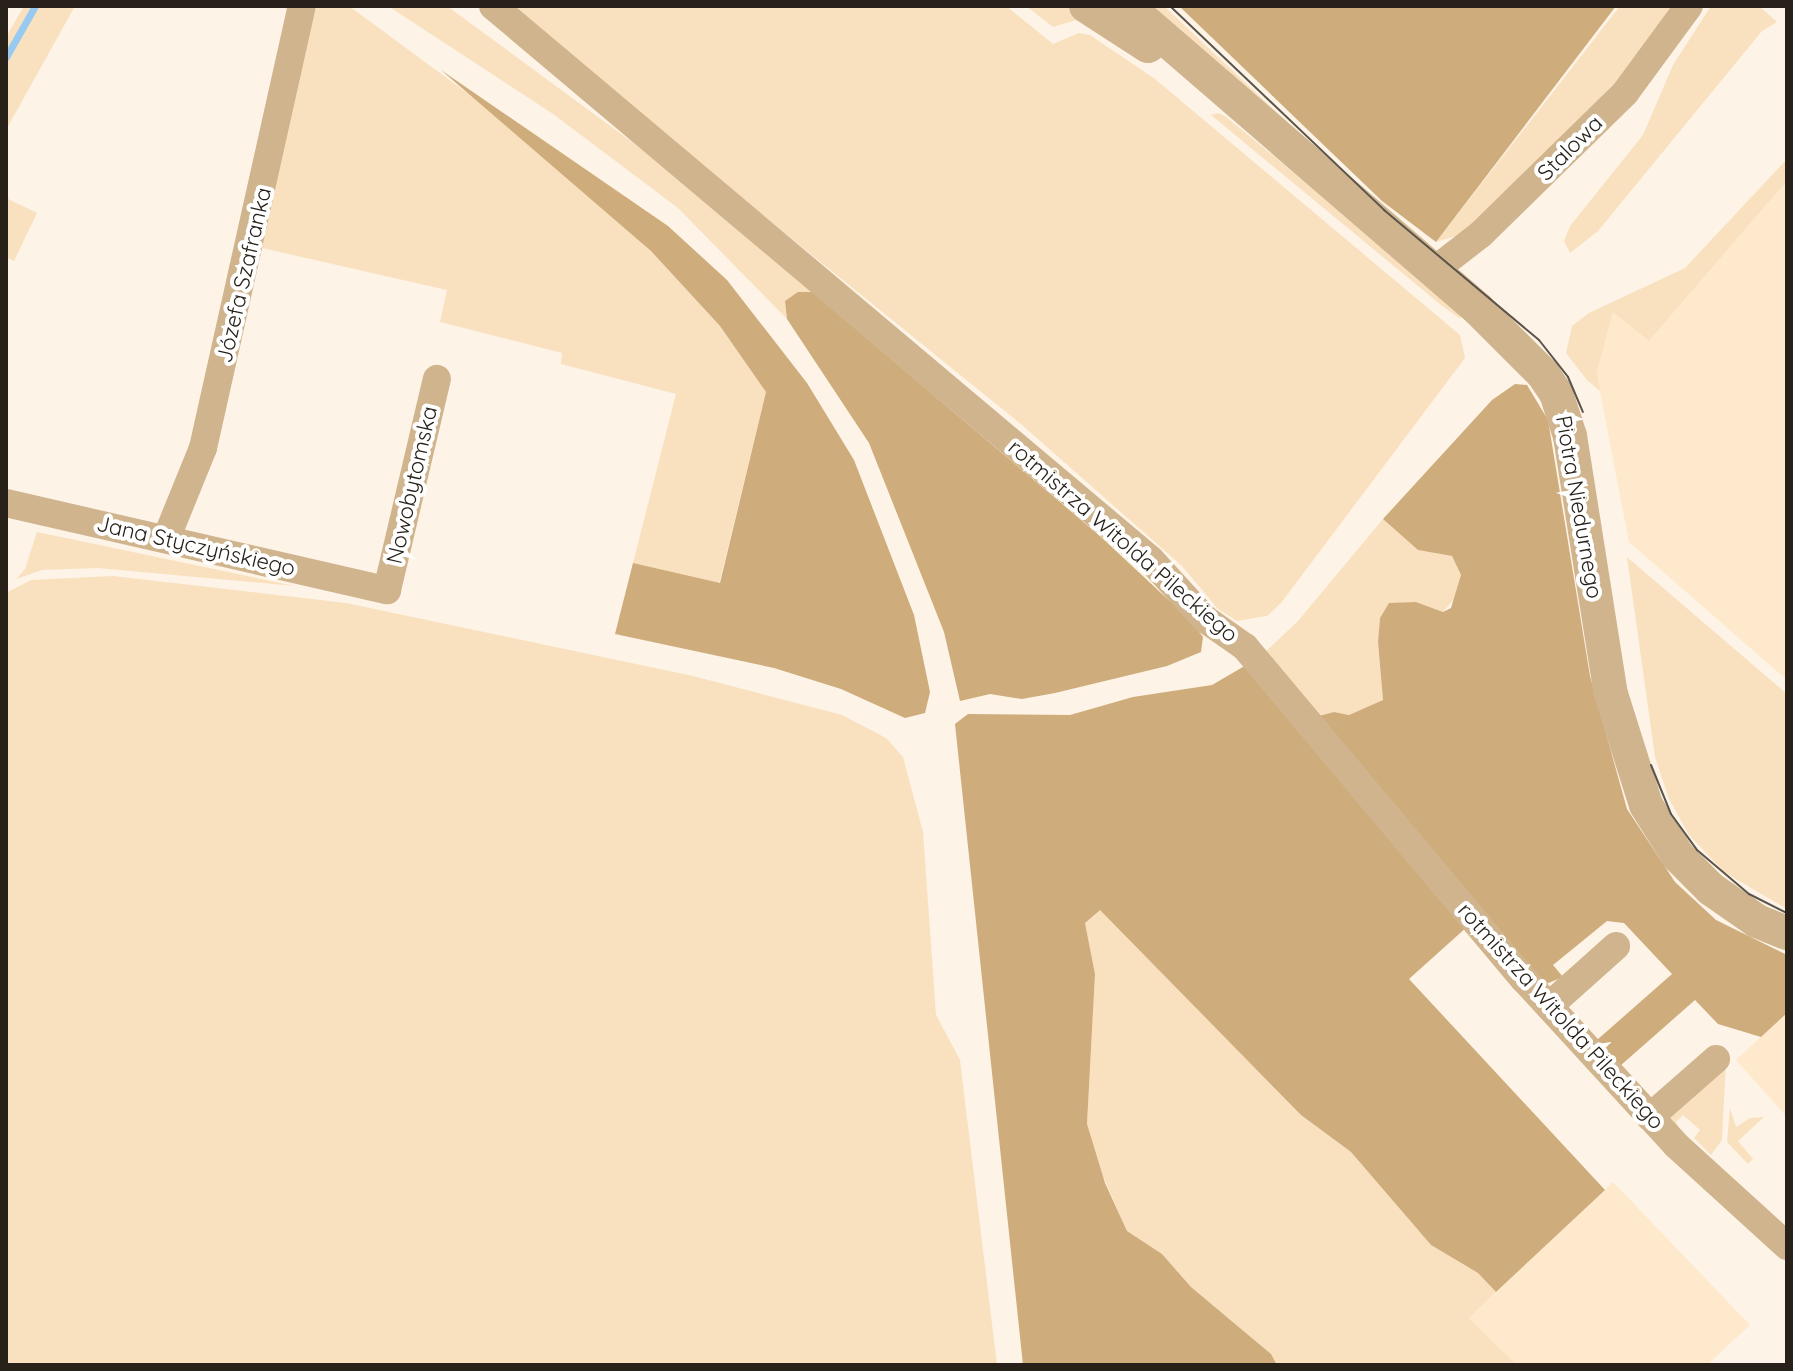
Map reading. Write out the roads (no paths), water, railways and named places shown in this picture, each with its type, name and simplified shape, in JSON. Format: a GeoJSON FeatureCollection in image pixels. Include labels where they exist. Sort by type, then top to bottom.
{"type":"FeatureCollection","features":[{"type":"Feature","properties":{"kind":"street","name":"Józefa Szafranka"},"geometry":{"type":"LineString","coordinates":[[166,539],[209,424],[302,6]]}},
{"type":"Feature","properties":{"kind":"street","name":"rotmistrza Witolda Pileckiego"},"geometry":{"type":"LineString","coordinates":[[493,6],[1150,559],[1205,619],[1245,647],[1549,1006],[1650,1117],[1787,1246]]}},
{"type":"Feature","properties":{"kind":"street","name":"Piotra Niedurnego"},"geometry":{"type":"LineString","coordinates":[[1086,6],[1236,103]]}},
{"type":"Feature","properties":{"kind":"street","name":"Piotra Niedurnego"},"geometry":{"type":"LineString","coordinates":[[1127,6],[1526,355],[1560,402],[1570,436],[1618,723],[1655,823],[1678,856],[1711,889],[1757,921],[1787,933]]}},
{"type":"Feature","properties":{"kind":"street","name":"Stalowa"},"geometry":{"type":"LineString","coordinates":[[1432,272],[1481,234],[1625,93],[1689,6]]}},
{"type":"Feature","properties":{"kind":"street","name":"Nowobytomska"},"geometry":{"type":"LineString","coordinates":[[387,590],[437,379]]}},
{"type":"Feature","properties":{"kind":"street","name":"Jana Styczyńskiego"},"geometry":{"type":"LineString","coordinates":[[6,503],[387,590]]}},
{"type":"Feature","properties":{"kind":"street"},"geometry":{"type":"LineString","coordinates":[[1549,1006],[1616,946]]}},
{"type":"Feature","properties":{"kind":"street"},"geometry":{"type":"LineString","coordinates":[[1650,1117],[1716,1059]]}},
{"type":"Feature","properties":{"kind":"waterway"},"geometry":{"type":"LineString","coordinates":[[6,57],[35,6]]}},
{"type":"Feature","properties":{"kind":"tram line"},"geometry":{"type":"LineString","coordinates":[[1170,6],[1384,210],[1539,340],[1568,377],[1583,412]]}},
{"type":"Feature","properties":{"kind":"tram line"},"geometry":{"type":"LineString","coordinates":[[1651,765],[1671,814],[1697,850],[1749,894],[1787,913]]}}]}
